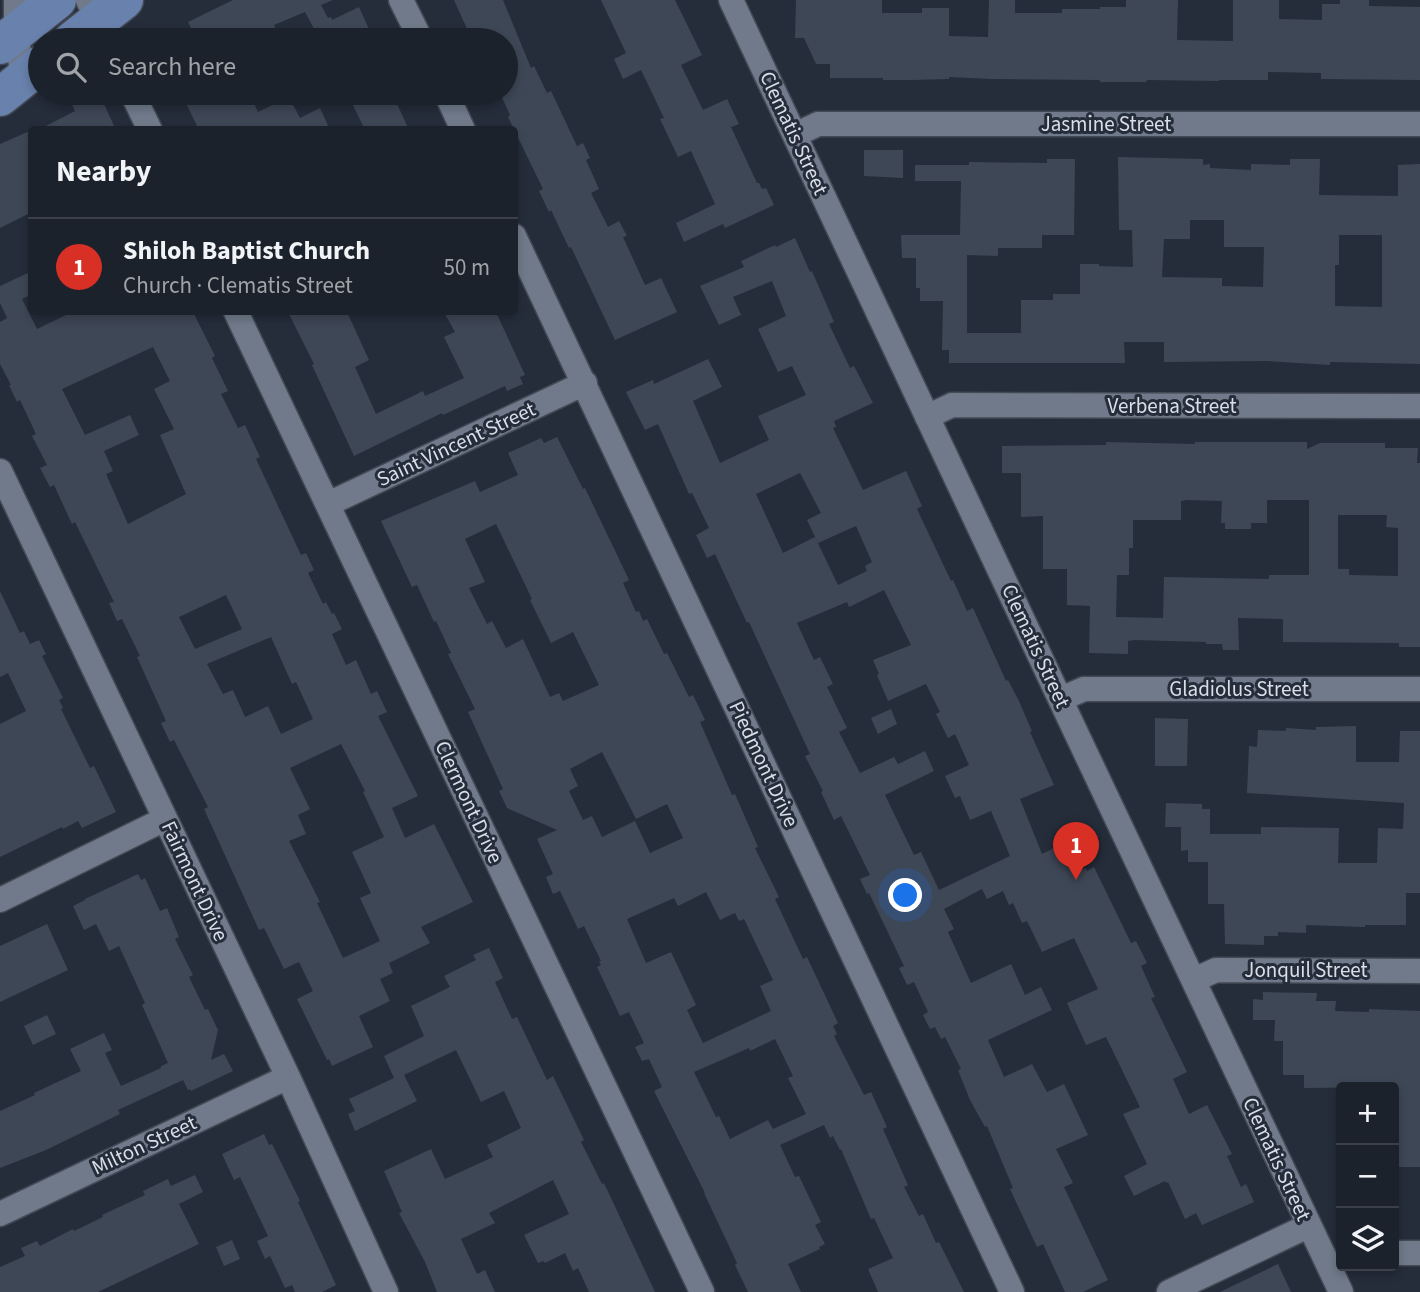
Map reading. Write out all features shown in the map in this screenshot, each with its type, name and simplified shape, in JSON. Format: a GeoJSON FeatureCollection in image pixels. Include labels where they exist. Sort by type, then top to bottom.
{"type":"FeatureCollection","features":[{"type":"Feature","properties":{"kind":"main road"},"geometry":{"type":"LineString","coordinates":[[11,26],[57,0]]}},
{"type":"Feature","properties":{"kind":"street"},"geometry":{"type":"LineString","coordinates":[[401,0],[415,28]]}},
{"type":"Feature","properties":{"kind":"street","name":"Clematis Street"},"geometry":{"type":"LineString","coordinates":[[731,0],[1308,1226],[1334,1259],[1341,1292]]}},
{"type":"Feature","properties":{"kind":"street"},"geometry":{"type":"LineString","coordinates":[[11,26],[21,80]]}},
{"type":"Feature","properties":{"kind":"street"},"geometry":{"type":"LineString","coordinates":[[138,105],[148,126]]}},
{"type":"Feature","properties":{"kind":"street"},"geometry":{"type":"LineString","coordinates":[[452,105],[461,126]]}},
{"type":"Feature","properties":{"kind":"street","name":"Jasmine Street"},"geometry":{"type":"LineString","coordinates":[[794,135],[818,124],[1420,124]]}},
{"type":"Feature","properties":{"kind":"street","name":"Piedmont Drive"},"geometry":{"type":"LineString","coordinates":[[518,244],[1012,1292]]}},
{"type":"Feature","properties":{"kind":"street","name":"Clermont Drive"},"geometry":{"type":"LineString","coordinates":[[237,315],[702,1292]]}},
{"type":"Feature","properties":{"kind":"street","name":"Saint Vincent Street"},"geometry":{"type":"LineString","coordinates":[[328,504],[585,383]]}},
{"type":"Feature","properties":{"kind":"street","name":"Verbena Street"},"geometry":{"type":"LineString","coordinates":[[927,417],[952,405],[1420,406]]}},
{"type":"Feature","properties":{"kind":"street","name":"Fairmont Drive"},"geometry":{"type":"LineString","coordinates":[[0,471],[288,1077],[386,1292]]}},
{"type":"Feature","properties":{"kind":"street","name":"Gladiolus Street"},"geometry":{"type":"LineString","coordinates":[[1061,699],[1084,689],[1420,689]]}},
{"type":"Feature","properties":{"kind":"street"},"geometry":{"type":"LineString","coordinates":[[0,901],[165,819]]}},
{"type":"Feature","properties":{"kind":"street","name":"Jonquil Street"},"geometry":{"type":"LineString","coordinates":[[1194,980],[1216,970],[1420,971]]}},
{"type":"Feature","properties":{"kind":"street","name":"Milton Street"},"geometry":{"type":"LineString","coordinates":[[0,1213],[288,1077]]}},
{"type":"Feature","properties":{"kind":"street"},"geometry":{"type":"LineString","coordinates":[[1169,1292],[1308,1226]]}},
{"type":"Feature","properties":{"kind":"street"},"geometry":{"type":"LineString","coordinates":[[1399,1253],[1420,1253]]}},
{"type":"Feature","properties":{"kind":"building"},"geometry":{"type":"Polygon","coordinates":[[[233,0],[333,0],[321,5],[328,18],[331,17],[332,20],[359,7],[369,28],[314,28],[305,12],[274,25],[275,28],[191,28],[188,22],[233,0]]]}},
{"type":"Feature","properties":{"kind":"building"},"geometry":{"type":"Polygon","coordinates":[[[454,0],[503,0],[515,28],[467,28],[454,0]]]}},
{"type":"Feature","properties":{"kind":"building"},"geometry":{"type":"Polygon","coordinates":[[[601,0],[675,0],[702,55],[681,65],[703,110],[727,99],[739,124],[731,127],[757,183],[762,189],[766,188],[774,205],[725,228],[723,224],[684,242],[676,223],[715,204],[691,151],[678,157],[660,119],[664,118],[641,70],[623,79],[614,59],[626,53],[601,0]]]}},
{"type":"Feature","properties":{"kind":"building"},"geometry":{"type":"Polygon","coordinates":[[[796,0],[882,0],[882,13],[922,13],[922,8],[949,8],[949,36],[988,37],[989,0],[1015,0],[1015,13],[1062,13],[1062,9],[1126,7],[1126,0],[1178,0],[1177,40],[1233,41],[1233,0],[1279,0],[1279,19],[1322,20],[1322,4],[1340,4],[1340,0],[1369,0],[1369,6],[1420,7],[1420,80],[1321,79],[1321,73],[1268,72],[1268,80],[1146,82],[949,77],[912,80],[830,78],[830,64],[816,64],[804,38],[795,38],[796,0]]]}},
{"type":"Feature","properties":{"kind":"building"},"geometry":{"type":"Polygon","coordinates":[[[518,36],[531,68],[534,66],[547,93],[551,91],[577,146],[583,143],[590,158],[586,160],[599,189],[591,193],[608,227],[619,221],[627,236],[623,237],[645,285],[661,278],[677,312],[615,340],[571,247],[569,248],[539,191],[543,189],[518,138],[518,126],[512,126],[508,117],[510,115],[505,105],[518,105],[518,36]]]}},
{"type":"Feature","properties":{"kind":"building"},"geometry":{"type":"Polygon","coordinates":[[[72,105],[105,105],[114,126],[46,126],[75,111],[72,105]]]}},
{"type":"Feature","properties":{"kind":"building"},"geometry":{"type":"Polygon","coordinates":[[[187,105],[255,105],[258,112],[272,105],[293,105],[300,118],[320,108],[328,126],[197,126],[187,105]]]}},
{"type":"Feature","properties":{"kind":"building"},"geometry":{"type":"Polygon","coordinates":[[[353,105],[398,105],[407,126],[363,126],[353,105]]]}},
{"type":"Feature","properties":{"kind":"building"},"geometry":{"type":"Polygon","coordinates":[[[28,132],[28,214],[0,228],[0,144],[28,132]]]}},
{"type":"Feature","properties":{"kind":"building"},"geometry":{"type":"Polygon","coordinates":[[[864,150],[903,150],[903,178],[864,176],[864,150]]]}},
{"type":"Feature","properties":{"kind":"building"},"geometry":{"type":"Polygon","coordinates":[[[1118,157],[1203,159],[1203,165],[1210,164],[1210,168],[1251,170],[1251,164],[1290,165],[1290,159],[1320,159],[1319,195],[1398,196],[1398,165],[1420,164],[1420,364],[1164,362],[1164,342],[1124,342],[1125,363],[949,363],[949,350],[942,350],[943,301],[920,301],[920,288],[916,288],[916,258],[902,258],[901,235],[960,235],[961,181],[915,181],[915,165],[969,165],[969,162],[1047,163],[1047,159],[1075,159],[1074,235],[1042,235],[1042,248],[998,248],[998,256],[967,255],[967,333],[1021,333],[1021,300],[1053,300],[1053,294],[1080,294],[1080,264],[1133,267],[1132,230],[1119,230],[1118,157]],[[1190,220],[1190,239],[1164,239],[1162,277],[1222,278],[1222,286],[1263,287],[1264,247],[1224,247],[1224,220],[1190,220]],[[1339,235],[1339,265],[1335,265],[1335,306],[1382,307],[1382,235],[1339,235]]]}},
{"type":"Feature","properties":{"kind":"building"},"geometry":{"type":"Polygon","coordinates":[[[795,238],[834,322],[829,324],[850,368],[854,366],[873,403],[834,421],[836,427],[833,428],[863,490],[906,471],[922,506],[917,509],[951,581],[953,580],[967,611],[973,608],[1006,681],[1008,680],[1018,699],[1054,785],[1020,799],[1042,854],[1064,843],[1067,849],[1071,848],[1082,870],[1086,868],[1087,871],[1094,867],[1131,943],[1136,941],[1147,963],[1141,966],[1155,997],[1151,998],[1187,1072],[1173,1079],[1189,1114],[1207,1105],[1232,1154],[1227,1156],[1241,1187],[1246,1184],[1254,1202],[1202,1225],[1196,1213],[1185,1219],[1168,1182],[1134,1196],[1124,1176],[1147,1164],[1123,1114],[1140,1107],[1106,1037],[1086,1045],[1067,1003],[1098,989],[1074,938],[1042,952],[1027,921],[1022,923],[1013,903],[1009,905],[1003,891],[987,899],[982,889],[944,909],[954,929],[948,932],[971,983],[1011,964],[1025,995],[1041,987],[1052,1010],[988,1040],[1004,1077],[1032,1064],[1047,1092],[1064,1084],[1088,1135],[1056,1149],[1073,1183],[1064,1187],[1108,1280],[1083,1292],[1065,1292],[1043,1244],[1037,1247],[1010,1189],[1013,1188],[987,1126],[985,1127],[970,1100],[958,1070],[961,1069],[945,1037],[941,1039],[935,1027],[930,1029],[923,1015],[928,1012],[914,982],[907,985],[899,968],[904,966],[860,879],[870,875],[841,816],[834,820],[805,756],[810,754],[749,622],[747,623],[715,554],[707,558],[696,535],[709,528],[692,493],[689,494],[658,424],[645,430],[626,392],[653,380],[654,384],[708,359],[722,387],[693,401],[720,463],[769,440],[758,416],[806,395],[792,366],[778,372],[758,329],[786,316],[772,281],[733,297],[741,315],[719,325],[700,286],[744,267],[741,261],[775,245],[776,247],[795,238]],[[800,473],[756,494],[783,553],[815,537],[838,585],[867,571],[865,566],[872,562],[856,526],[818,543],[807,520],[821,513],[800,473]],[[884,590],[849,607],[847,602],[797,623],[814,660],[820,657],[833,684],[827,687],[847,728],[839,732],[860,773],[894,757],[898,764],[925,751],[934,771],[885,795],[914,855],[921,852],[939,890],[1010,856],[991,811],[970,820],[960,796],[955,798],[945,776],[969,765],[955,734],[948,738],[936,714],[940,712],[926,684],[888,701],[873,660],[911,645],[884,590]]]}},
{"type":"Feature","properties":{"kind":"building"},"geometry":{"type":"Polygon","coordinates":[[[28,273],[28,296],[22,299],[37,329],[66,315],[194,315],[215,356],[212,358],[228,391],[221,394],[238,428],[245,425],[260,457],[256,459],[301,555],[306,553],[314,570],[308,573],[323,604],[326,602],[342,629],[332,634],[346,665],[356,660],[371,694],[377,691],[387,712],[378,716],[418,796],[392,808],[405,838],[434,824],[473,902],[421,927],[430,943],[389,963],[393,973],[380,979],[390,1001],[359,1016],[373,1047],[332,1066],[297,999],[313,991],[299,962],[284,969],[264,928],[259,930],[204,809],[208,807],[174,740],[170,742],[161,723],[166,721],[137,657],[140,656],[122,619],[117,621],[109,603],[114,602],[75,522],[72,524],[54,485],[50,487],[40,468],[47,465],[32,436],[36,434],[20,400],[17,402],[0,364],[0,322],[7,318],[0,303],[0,286],[28,273]],[[153,347],[62,389],[85,435],[130,415],[139,435],[104,451],[113,471],[106,474],[128,524],[186,494],[160,435],[174,429],[154,389],[170,381],[153,347]],[[226,595],[179,617],[195,649],[242,629],[226,595]],[[271,637],[207,664],[223,694],[233,690],[245,717],[268,706],[281,734],[313,719],[296,682],[292,684],[271,637]],[[341,744],[290,768],[310,809],[298,815],[306,834],[289,841],[320,902],[317,903],[343,958],[380,941],[360,898],[371,893],[352,852],[384,837],[341,744]]]}},
{"type":"Feature","properties":{"kind":"building"},"geometry":{"type":"Polygon","coordinates":[[[290,315],[348,315],[369,360],[355,367],[376,414],[423,391],[425,396],[464,378],[444,337],[455,332],[446,315],[497,315],[525,375],[520,377],[523,384],[507,391],[505,386],[354,456],[312,365],[314,364],[290,315]]]}},
{"type":"Feature","properties":{"kind":"building"},"geometry":{"type":"Polygon","coordinates":[[[557,437],[629,580],[623,583],[636,612],[639,611],[643,621],[647,619],[689,697],[693,695],[705,720],[700,722],[732,795],[735,794],[758,847],[755,848],[779,897],[775,899],[803,959],[807,957],[838,1023],[833,1026],[837,1034],[834,1036],[864,1095],[871,1092],[887,1127],[883,1129],[908,1185],[904,1187],[919,1216],[923,1214],[936,1243],[939,1242],[964,1292],[878,1292],[868,1269],[893,1258],[874,1218],[871,1219],[841,1149],[833,1136],[830,1138],[824,1125],[780,1145],[795,1177],[799,1176],[821,1222],[815,1225],[825,1244],[788,1264],[801,1292],[748,1292],[705,1193],[654,1091],[662,1087],[649,1059],[642,1061],[635,1047],[644,1043],[629,1012],[620,1016],[597,967],[601,965],[601,961],[584,926],[578,929],[560,891],[553,894],[546,877],[553,874],[537,839],[557,830],[507,808],[499,791],[503,789],[468,712],[475,709],[448,654],[451,653],[417,585],[412,587],[381,521],[475,481],[480,492],[518,475],[508,453],[541,438],[544,443],[557,437]],[[496,524],[465,539],[485,582],[469,588],[487,624],[492,621],[506,648],[523,639],[550,697],[559,693],[563,701],[599,685],[573,632],[551,643],[496,524]],[[602,752],[570,769],[578,786],[569,791],[583,820],[592,816],[602,837],[635,821],[650,853],[683,838],[667,804],[636,819],[602,752]],[[706,892],[678,906],[674,898],[627,919],[646,963],[671,952],[696,1005],[687,1010],[703,1043],[771,1011],[760,986],[773,980],[744,919],[739,921],[735,913],[720,920],[706,892]],[[775,1039],[750,1051],[749,1048],[694,1072],[730,1139],[768,1120],[773,1129],[806,1114],[788,1078],[793,1076],[775,1039]]]}},
{"type":"Feature","properties":{"kind":"building"},"geometry":{"type":"Polygon","coordinates":[[[1106,442],[1307,442],[1307,449],[1320,443],[1385,443],[1385,448],[1418,448],[1420,647],[1399,647],[1399,643],[1283,642],[1283,619],[1238,618],[1239,650],[1223,650],[1222,644],[1206,642],[1135,640],[1128,641],[1128,654],[1089,653],[1090,606],[1067,605],[1067,569],[1043,569],[1043,516],[1021,517],[1021,473],[1002,473],[1002,446],[1106,445],[1106,442]],[[1267,500],[1267,523],[1251,523],[1251,529],[1225,529],[1225,523],[1221,523],[1222,501],[1181,501],[1181,520],[1133,520],[1129,575],[1117,575],[1116,617],[1163,618],[1164,577],[1269,579],[1269,575],[1309,575],[1309,500],[1267,500]],[[1338,515],[1338,569],[1349,569],[1349,575],[1398,576],[1398,528],[1386,527],[1387,515],[1338,515]]]}},
{"type":"Feature","properties":{"kind":"building"},"geometry":{"type":"Polygon","coordinates":[[[0,591],[20,633],[24,631],[30,644],[39,640],[46,654],[42,656],[63,698],[59,700],[63,708],[61,709],[90,768],[94,766],[116,812],[82,828],[78,821],[63,829],[62,827],[0,857],[0,724],[26,711],[8,673],[0,677],[0,591]]]}},
{"type":"Feature","properties":{"kind":"building"},"geometry":{"type":"Polygon","coordinates":[[[891,709],[897,724],[878,734],[871,718],[891,709]]]}},
{"type":"Feature","properties":{"kind":"building"},"geometry":{"type":"Polygon","coordinates":[[[1155,718],[1188,719],[1187,766],[1155,766],[1155,718]]]}},
{"type":"Feature","properties":{"kind":"building"},"geometry":{"type":"Polygon","coordinates":[[[1356,726],[1356,762],[1399,762],[1400,731],[1420,731],[1420,893],[1406,893],[1406,925],[1306,925],[1306,933],[1278,932],[1278,936],[1264,936],[1264,945],[1225,944],[1224,904],[1208,904],[1208,862],[1188,862],[1188,850],[1181,851],[1181,827],[1165,827],[1166,803],[1202,804],[1202,809],[1210,809],[1210,834],[1261,834],[1261,827],[1339,828],[1338,863],[1377,863],[1378,828],[1403,829],[1404,803],[1247,793],[1249,746],[1257,747],[1258,730],[1316,730],[1316,727],[1356,726]]]}},
{"type":"Feature","properties":{"kind":"building"},"geometry":{"type":"Polygon","coordinates":[[[138,874],[141,880],[145,878],[160,911],[167,908],[179,937],[175,939],[193,975],[189,977],[218,1030],[211,1060],[224,1054],[233,1071],[191,1091],[183,1080],[118,1110],[120,1114],[46,1150],[0,1168],[0,1111],[81,1071],[70,1049],[104,1033],[112,1050],[105,1053],[121,1086],[168,1063],[119,946],[109,951],[96,924],[84,930],[73,906],[138,874]]]}},
{"type":"Feature","properties":{"kind":"building"},"geometry":{"type":"Polygon","coordinates":[[[47,924],[68,970],[0,1002],[0,946],[47,924]]]}},
{"type":"Feature","properties":{"kind":"building"},"geometry":{"type":"Polygon","coordinates":[[[489,948],[503,978],[495,982],[512,1019],[517,1017],[547,1080],[553,1076],[584,1140],[581,1142],[602,1184],[604,1183],[655,1292],[589,1292],[578,1268],[573,1271],[565,1253],[545,1263],[538,1263],[524,1235],[569,1214],[553,1180],[489,1213],[495,1223],[461,1239],[477,1274],[485,1270],[495,1292],[437,1292],[425,1262],[399,1213],[402,1212],[384,1171],[431,1149],[445,1179],[493,1157],[487,1145],[521,1128],[504,1091],[481,1102],[456,1050],[404,1075],[417,1101],[355,1131],[348,1114],[355,1111],[349,1099],[394,1078],[384,1056],[424,1036],[411,1006],[450,987],[444,976],[476,960],[473,955],[489,948]]]}},
{"type":"Feature","properties":{"kind":"building"},"geometry":{"type":"Polygon","coordinates":[[[1263,992],[1317,993],[1316,1001],[1336,1001],[1335,1011],[1420,1011],[1420,1167],[1399,1167],[1399,1082],[1336,1082],[1336,1088],[1304,1088],[1304,1075],[1283,1075],[1283,1041],[1274,1041],[1275,1020],[1253,1020],[1253,999],[1263,1000],[1263,992]]]}},
{"type":"Feature","properties":{"kind":"building"},"geometry":{"type":"Polygon","coordinates":[[[47,1015],[56,1034],[33,1045],[24,1026],[47,1015]]]}},
{"type":"Feature","properties":{"kind":"building"},"geometry":{"type":"Polygon","coordinates":[[[264,1134],[269,1145],[272,1144],[300,1201],[298,1202],[336,1285],[322,1292],[295,1292],[292,1285],[285,1288],[270,1256],[265,1259],[257,1241],[268,1236],[240,1177],[234,1180],[222,1154],[264,1134]]]}},
{"type":"Feature","properties":{"kind":"building"},"geometry":{"type":"Polygon","coordinates":[[[195,1175],[203,1192],[179,1204],[199,1244],[98,1292],[0,1292],[0,1267],[25,1256],[21,1248],[37,1241],[40,1246],[73,1229],[74,1231],[145,1195],[143,1191],[168,1179],[171,1186],[195,1175]]]}},
{"type":"Feature","properties":{"kind":"building"},"geometry":{"type":"Polygon","coordinates":[[[232,1240],[240,1259],[224,1266],[216,1247],[232,1240]]]}},
{"type":"Feature","properties":{"kind":"building"},"geometry":{"type":"Polygon","coordinates":[[[1278,1264],[1291,1292],[1220,1292],[1278,1264]]]}},
{"type":"Feature","properties":{"kind":"place","name":"Shiloh Baptist Church"},"geometry":{"type":"Point","coordinates":[1076,880]}}]}
